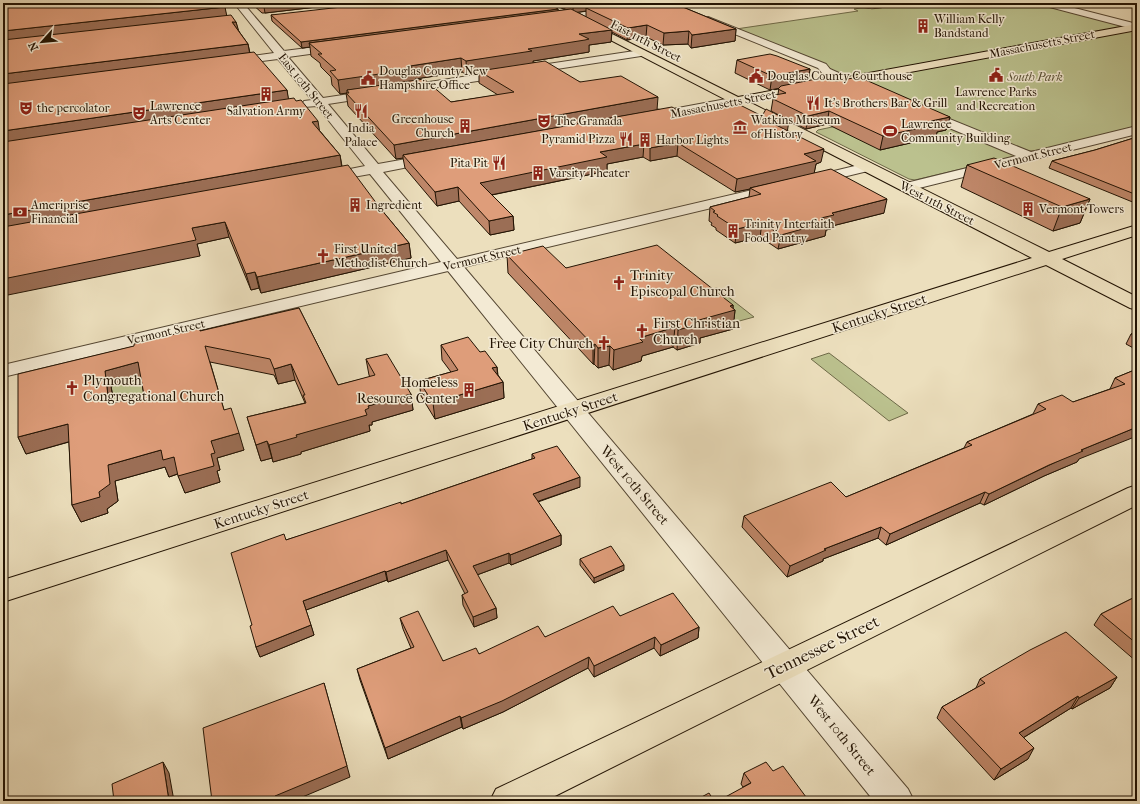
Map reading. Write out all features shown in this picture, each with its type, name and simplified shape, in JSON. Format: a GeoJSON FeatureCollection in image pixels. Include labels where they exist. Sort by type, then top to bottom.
{"type":"FeatureCollection","features":[{"type":"Feature","properties":{"kind":"main road","name":"East 11th Street"},"geometry":{"type":"LineString","coordinates":[[543,3],[737,101]]}},
{"type":"Feature","properties":{"kind":"main road","name":"Massachusetts Street"},"geometry":{"type":"LineString","coordinates":[[737,101],[1136,27]]}},
{"type":"Feature","properties":{"kind":"main road","name":"West 11th Street"},"geometry":{"type":"LineString","coordinates":[[737,101],[1137,304]]}},
{"type":"Feature","properties":{"kind":"main road","name":"Kentucky Street"},"geometry":{"type":"LineString","coordinates":[[3,591],[1137,230]]}},
{"type":"Feature","properties":{"kind":"main road","name":"Tennessee Street"},"geometry":{"type":"LineString","coordinates":[[508,801],[1137,494]]}},
{"type":"Feature","properties":{"kind":"street","name":"East 10th Street"},"geometry":{"type":"LineString","coordinates":[[238,3],[374,169]]}},
{"type":"Feature","properties":{"kind":"street"},"geometry":{"type":"LineString","coordinates":[[851,3],[861,6],[887,3]]}},
{"type":"Feature","properties":{"kind":"street"},"geometry":{"type":"LineString","coordinates":[[1045,3],[1136,27]]}},
{"type":"Feature","properties":{"kind":"street"},"geometry":{"type":"LineString","coordinates":[[539,21],[676,5]]}},
{"type":"Feature","properties":{"kind":"street"},"geometry":{"type":"LineString","coordinates":[[698,16],[822,66],[826,71],[877,94]]}},
{"type":"Feature","properties":{"kind":"street"},"geometry":{"type":"LineString","coordinates":[[220,63],[350,46]]}},
{"type":"Feature","properties":{"kind":"street"},"geometry":{"type":"LineString","coordinates":[[300,106],[641,53]]}},
{"type":"Feature","properties":{"kind":"street","name":"Massachusetts Street"},"geometry":{"type":"LineString","coordinates":[[636,120],[737,101]]}},
{"type":"Feature","properties":{"kind":"street"},"geometry":{"type":"LineString","coordinates":[[906,105],[1030,156]]}},
{"type":"Feature","properties":{"kind":"street","name":"Vermont Street"},"geometry":{"type":"LineString","coordinates":[[907,187],[1137,130]]}},
{"type":"Feature","properties":{"kind":"street"},"geometry":{"type":"LineString","coordinates":[[307,182],[450,155]]}},
{"type":"Feature","properties":{"kind":"street","name":"Vermont Street"},"geometry":{"type":"LineString","coordinates":[[3,371],[867,167]]}},
{"type":"Feature","properties":{"kind":"street","name":"West 10th Street"},"geometry":{"type":"LineString","coordinates":[[374,169],[896,801]]}},
{"type":"Feature","properties":{"kind":"green space","name":"South Park"},"geometry":{"type":"Polygon","coordinates":[[[895,3],[1040,3],[1137,29],[1137,126],[1040,150],[1030,151],[1018,148],[736,29],[858,11],[854,9],[895,3]]]}},
{"type":"Feature","properties":{"kind":"green space"},"geometry":{"type":"Polygon","coordinates":[[[893,114],[918,115],[1016,156],[915,180],[909,179],[816,132],[818,130],[893,114]]]}},
{"type":"Feature","properties":{"kind":"green space"},"geometry":{"type":"Polygon","coordinates":[[[717,288],[754,317],[732,323],[701,292],[717,288]]]}},
{"type":"Feature","properties":{"kind":"green space"},"geometry":{"type":"Polygon","coordinates":[[[829,353],[908,413],[889,421],[811,359],[829,353]]]}},
{"type":"Feature","properties":{"kind":"green space"},"geometry":{"type":"Polygon","coordinates":[[[144,378],[150,411],[116,421],[111,386],[144,378]]]}},
{"type":"Feature","properties":{"kind":"building"},"geometry":{"type":"Polygon","coordinates":[[[43,3],[221,3],[225,7],[3,31],[3,7],[43,3]]]}},
{"type":"Feature","properties":{"kind":"building"},"geometry":{"type":"Polygon","coordinates":[[[256,3],[302,3],[261,7],[256,3]]]}},
{"type":"Feature","properties":{"kind":"building"},"geometry":{"type":"Polygon","coordinates":[[[377,3],[547,3],[558,9],[301,42],[271,15],[377,3]]]}},
{"type":"Feature","properties":{"kind":"building"},"geometry":{"type":"Polygon","coordinates":[[[565,3],[603,3],[573,7],[565,3]]]}},
{"type":"Feature","properties":{"kind":"building"},"geometry":{"type":"Polygon","coordinates":[[[626,3],[673,3],[736,29],[692,35],[689,31],[664,33],[647,25],[628,28],[586,8],[626,3]]]}},
{"type":"Feature","properties":{"kind":"building"},"geometry":{"type":"Polygon","coordinates":[[[571,9],[612,30],[579,34],[589,39],[528,49],[532,51],[466,61],[461,58],[410,66],[414,69],[338,80],[330,71],[336,70],[318,54],[322,54],[309,43],[571,9]]]}},
{"type":"Feature","properties":{"kind":"building"},"geometry":{"type":"Polygon","coordinates":[[[231,15],[236,22],[232,22],[248,44],[3,74],[3,40],[231,15]]]}},
{"type":"Feature","properties":{"kind":"building"},"geometry":{"type":"Polygon","coordinates":[[[254,52],[287,90],[3,131],[3,84],[254,52]]]}},
{"type":"Feature","properties":{"kind":"building"},"geometry":{"type":"Polygon","coordinates":[[[770,54],[810,69],[772,76],[737,60],[770,54]]]}},
{"type":"Feature","properties":{"kind":"building"},"geometry":{"type":"Polygon","coordinates":[[[545,61],[580,82],[621,76],[658,97],[394,145],[346,93],[349,93],[347,90],[424,79],[451,102],[514,92],[479,71],[545,61]]]}},
{"type":"Feature","properties":{"kind":"building"},"geometry":{"type":"Polygon","coordinates":[[[826,77],[836,81],[859,77],[950,117],[931,121],[939,124],[883,136],[829,111],[808,116],[773,99],[775,95],[786,93],[778,89],[781,86],[826,77]]]}},
{"type":"Feature","properties":{"kind":"building"},"geometry":{"type":"Polygon","coordinates":[[[294,98],[296,101],[301,100],[318,121],[312,122],[340,155],[3,215],[3,142],[294,98]]]}},
{"type":"Feature","properties":{"kind":"building"},"geometry":{"type":"Polygon","coordinates":[[[736,103],[762,116],[766,109],[789,121],[774,124],[824,149],[804,154],[816,161],[737,179],[678,143],[650,148],[644,144],[600,152],[607,157],[480,183],[513,216],[489,221],[458,187],[435,192],[403,155],[672,107],[682,113],[736,103]]]}},
{"type":"Feature","properties":{"kind":"building"},"geometry":{"type":"Polygon","coordinates":[[[1137,137],[1137,195],[1052,161],[1095,150],[1137,137]]]}},
{"type":"Feature","properties":{"kind":"building"},"geometry":{"type":"Polygon","coordinates":[[[994,158],[1090,199],[1062,207],[967,165],[994,158]]]}},
{"type":"Feature","properties":{"kind":"building"},"geometry":{"type":"Polygon","coordinates":[[[348,165],[380,208],[409,243],[257,277],[255,272],[246,274],[225,222],[192,228],[196,240],[3,279],[3,227],[348,165]]]}},
{"type":"Feature","properties":{"kind":"building"},"geometry":{"type":"Polygon","coordinates":[[[831,169],[887,199],[832,213],[834,215],[821,218],[828,222],[781,235],[762,223],[737,229],[717,216],[718,215],[713,212],[715,211],[710,207],[761,194],[750,188],[831,169]]]}},
{"type":"Feature","properties":{"kind":"building"},"geometry":{"type":"Polygon","coordinates":[[[657,245],[733,305],[730,306],[735,310],[699,320],[702,323],[678,330],[675,327],[639,338],[643,342],[614,350],[610,346],[598,348],[595,344],[593,345],[507,255],[543,246],[566,268],[657,245]]]}},
{"type":"Feature","properties":{"kind":"building"},"geometry":{"type":"Polygon","coordinates":[[[299,308],[338,385],[375,375],[366,359],[387,354],[411,394],[368,406],[369,408],[365,410],[367,415],[296,435],[297,437],[269,445],[267,441],[256,445],[247,417],[306,403],[303,395],[305,395],[291,364],[274,369],[270,359],[205,346],[224,410],[231,408],[239,433],[211,441],[215,453],[211,454],[214,466],[178,476],[174,457],[163,460],[161,450],[108,465],[110,484],[99,492],[100,497],[72,505],[68,424],[18,437],[18,374],[134,346],[134,344],[200,328],[200,331],[299,308]],[[138,362],[105,371],[109,404],[144,395],[138,362]]]}},
{"type":"Feature","properties":{"kind":"building"},"geometry":{"type":"Polygon","coordinates":[[[1137,331],[1137,337],[1131,334],[1137,331]]]}},
{"type":"Feature","properties":{"kind":"building"},"geometry":{"type":"Polygon","coordinates":[[[468,337],[480,352],[485,351],[497,367],[492,368],[503,382],[433,403],[419,381],[458,370],[441,345],[468,337]]]}},
{"type":"Feature","properties":{"kind":"building"},"geometry":{"type":"Polygon","coordinates":[[[1137,369],[1137,427],[1081,450],[1083,451],[1049,465],[989,494],[985,492],[890,534],[881,527],[824,549],[826,550],[790,566],[744,516],[831,482],[846,497],[972,445],[967,442],[1046,409],[1038,404],[1062,395],[1073,402],[1125,384],[1115,378],[1137,369]]]}},
{"type":"Feature","properties":{"kind":"building"},"geometry":{"type":"Polygon","coordinates":[[[557,446],[580,477],[533,494],[561,535],[510,555],[509,553],[473,566],[496,608],[473,617],[462,595],[468,592],[446,550],[303,601],[311,625],[256,647],[250,626],[252,625],[231,553],[284,534],[286,540],[401,502],[401,504],[535,458],[532,454],[557,446]]]}},
{"type":"Feature","properties":{"kind":"building"},"geometry":{"type":"Polygon","coordinates":[[[611,546],[624,565],[594,578],[580,559],[611,546]]]}},
{"type":"Feature","properties":{"kind":"building"},"geometry":{"type":"Polygon","coordinates":[[[673,593],[699,627],[661,645],[655,637],[594,666],[589,657],[502,701],[461,718],[460,716],[385,748],[357,669],[414,647],[400,618],[418,611],[443,661],[476,648],[479,654],[538,626],[545,637],[613,606],[620,616],[673,593]]]}},
{"type":"Feature","properties":{"kind":"building"},"geometry":{"type":"Polygon","coordinates":[[[1137,596],[1137,644],[1101,614],[1137,596]]]}},
{"type":"Feature","properties":{"kind":"building"},"geometry":{"type":"Polygon","coordinates":[[[1066,632],[1117,677],[1079,698],[1078,696],[1019,733],[1034,748],[1001,769],[942,707],[985,683],[980,679],[1030,650],[1066,632]]]}},
{"type":"Feature","properties":{"kind":"building"},"geometry":{"type":"Polygon","coordinates":[[[324,683],[347,766],[275,796],[276,801],[212,801],[203,728],[324,683]]]}},
{"type":"Feature","properties":{"kind":"building"},"geometry":{"type":"Polygon","coordinates":[[[163,762],[169,801],[114,801],[112,784],[163,762]]]}},
{"type":"Feature","properties":{"kind":"building"},"geometry":{"type":"Polygon","coordinates":[[[766,762],[773,771],[783,766],[809,801],[718,801],[751,783],[744,773],[766,762]]]}},
{"type":"Feature","properties":{"kind":"building"},"geometry":{"type":"Polygon","coordinates":[[[709,793],[714,801],[694,801],[709,793]]]}},
{"type":"Feature","properties":{"kind":"building"},"geometry":{"type":"Polygon","coordinates":[[[1137,795],[1137,801],[1129,801],[1137,795]]]}},
{"type":"Feature","properties":{"kind":"place","name":"William Kelly Bandstand"},"geometry":{"type":"Point","coordinates":[923,26]}},
{"type":"Feature","properties":{"kind":"place","name":"Lawrence Parks and Recreation"},"geometry":{"type":"Point","coordinates":[996,75]}},
{"type":"Feature","properties":{"kind":"place","name":"Douglas County Courthouse"},"geometry":{"type":"Point","coordinates":[756,76]}},
{"type":"Feature","properties":{"kind":"place","name":"Douglas County New Hampshire Office"},"geometry":{"type":"Point","coordinates":[368,78]}},
{"type":"Feature","properties":{"kind":"place","name":"Salvation Army"},"geometry":{"type":"Point","coordinates":[266,94]}},
{"type":"Feature","properties":{"kind":"place","name":"It's Brothers Bar & Grill"},"geometry":{"type":"Point","coordinates":[813,103]}},
{"type":"Feature","properties":{"kind":"place","name":"the percolator"},"geometry":{"type":"Point","coordinates":[26,108]}},
{"type":"Feature","properties":{"kind":"place","name":"India Palace"},"geometry":{"type":"Point","coordinates":[361,111]}},
{"type":"Feature","properties":{"kind":"place","name":"Lawrence Arts Center"},"geometry":{"type":"Point","coordinates":[139,113]}},
{"type":"Feature","properties":{"kind":"place","name":"The Granada"},"geometry":{"type":"Point","coordinates":[544,121]}},
{"type":"Feature","properties":{"kind":"place","name":"Greenhouse Church"},"geometry":{"type":"Point","coordinates":[465,126]}},
{"type":"Feature","properties":{"kind":"place","name":"Watkins Museum of History"},"geometry":{"type":"Point","coordinates":[740,127]}},
{"type":"Feature","properties":{"kind":"place","name":"Lawrence Community Building"},"geometry":{"type":"Point","coordinates":[890,131]}},
{"type":"Feature","properties":{"kind":"place","name":"Pyramid Pizza"},"geometry":{"type":"Point","coordinates":[626,139]}},
{"type":"Feature","properties":{"kind":"place","name":"Harbor Lights"},"geometry":{"type":"Point","coordinates":[645,140]}},
{"type":"Feature","properties":{"kind":"place","name":"Pita Pit"},"geometry":{"type":"Point","coordinates":[499,163]}},
{"type":"Feature","properties":{"kind":"place","name":"Varsity Theater"},"geometry":{"type":"Point","coordinates":[538,173]}},
{"type":"Feature","properties":{"kind":"place","name":"Ingredient"},"geometry":{"type":"Point","coordinates":[355,205]}},
{"type":"Feature","properties":{"kind":"place","name":"Vermont Towers"},"geometry":{"type":"Point","coordinates":[1028,209]}},
{"type":"Feature","properties":{"kind":"place","name":"Ameriprise Financial"},"geometry":{"type":"Point","coordinates":[20,212]}},
{"type":"Feature","properties":{"kind":"place","name":"Trinity Interfaith Food Pantry"},"geometry":{"type":"Point","coordinates":[733,231]}},
{"type":"Feature","properties":{"kind":"place","name":"First United Methodist Church"},"geometry":{"type":"Point","coordinates":[323,256]}},
{"type":"Feature","properties":{"kind":"place","name":"Trinity Episcopal Church"},"geometry":{"type":"Point","coordinates":[619,283]}},
{"type":"Feature","properties":{"kind":"place","name":"First Christian Church"},"geometry":{"type":"Point","coordinates":[642,331]}},
{"type":"Feature","properties":{"kind":"place","name":"Free City Church"},"geometry":{"type":"Point","coordinates":[604,343]}},
{"type":"Feature","properties":{"kind":"place","name":"Plymouth Congregational Church"},"geometry":{"type":"Point","coordinates":[72,388]}},
{"type":"Feature","properties":{"kind":"place","name":"Homeless Resource Center"},"geometry":{"type":"Point","coordinates":[469,390]}}]}
